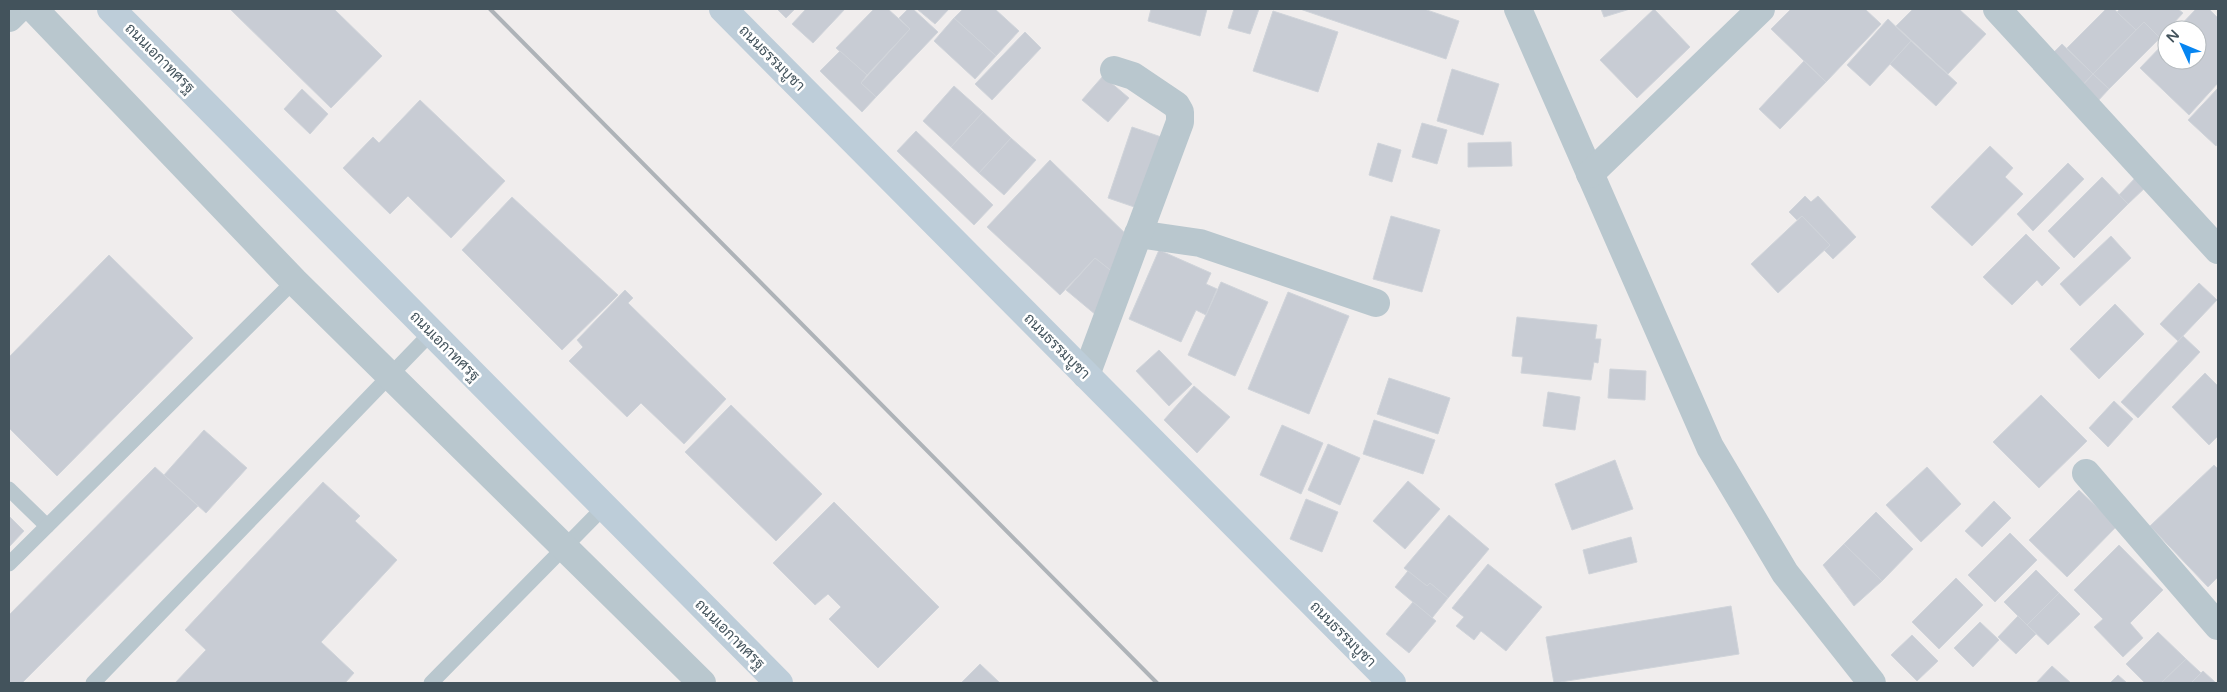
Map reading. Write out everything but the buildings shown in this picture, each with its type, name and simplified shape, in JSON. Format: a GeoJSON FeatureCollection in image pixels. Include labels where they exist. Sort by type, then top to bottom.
{"type":"FeatureCollection","features":[{"type":"Feature","properties":{"kind":"main road","name":"ถนนเอกาทศรฐ"},"geometry":{"type":"LineString","coordinates":[[111,9],[779,683]]}},
{"type":"Feature","properties":{"kind":"main road","name":"ถนนธรรมบูชา"},"geometry":{"type":"LineString","coordinates":[[723,9],[1392,683]]}},
{"type":"Feature","properties":{"kind":"street"},"geometry":{"type":"LineString","coordinates":[[9,18],[18,9]]}},
{"type":"Feature","properties":{"kind":"street"},"geometry":{"type":"LineString","coordinates":[[34,9],[294,281],[702,683]]}},
{"type":"Feature","properties":{"kind":"street"},"geometry":{"type":"LineString","coordinates":[[1518,9],[1710,447],[1785,573],[1872,683]]}},
{"type":"Feature","properties":{"kind":"street"},"geometry":{"type":"LineString","coordinates":[[1590,174],[1760,9]]}},
{"type":"Feature","properties":{"kind":"street"},"geometry":{"type":"LineString","coordinates":[[1998,9],[2218,250]]}},
{"type":"Feature","properties":{"kind":"street"},"geometry":{"type":"LineString","coordinates":[[1086,374],[1180,122],[1180,112],[1161,94],[1133,76],[1114,70]]}},
{"type":"Feature","properties":{"kind":"street"},"geometry":{"type":"LineString","coordinates":[[1138,234],[1200,243],[1376,303]]}},
{"type":"Feature","properties":{"kind":"street"},"geometry":{"type":"LineString","coordinates":[[2086,473],[2218,626]]}},
{"type":"Feature","properties":{"kind":"lane"},"geometry":{"type":"LineString","coordinates":[[9,564],[294,281]]}},
{"type":"Feature","properties":{"kind":"lane"},"geometry":{"type":"LineString","coordinates":[[93,683],[432,332]]}},
{"type":"Feature","properties":{"kind":"lane"},"geometry":{"type":"LineString","coordinates":[[9,489],[47,526]]}},
{"type":"Feature","properties":{"kind":"lane"},"geometry":{"type":"LineString","coordinates":[[431,683],[604,507]]}},
{"type":"Feature","properties":{"kind":"railway"},"geometry":{"type":"LineString","coordinates":[[490,9],[1157,683]]}}]}
